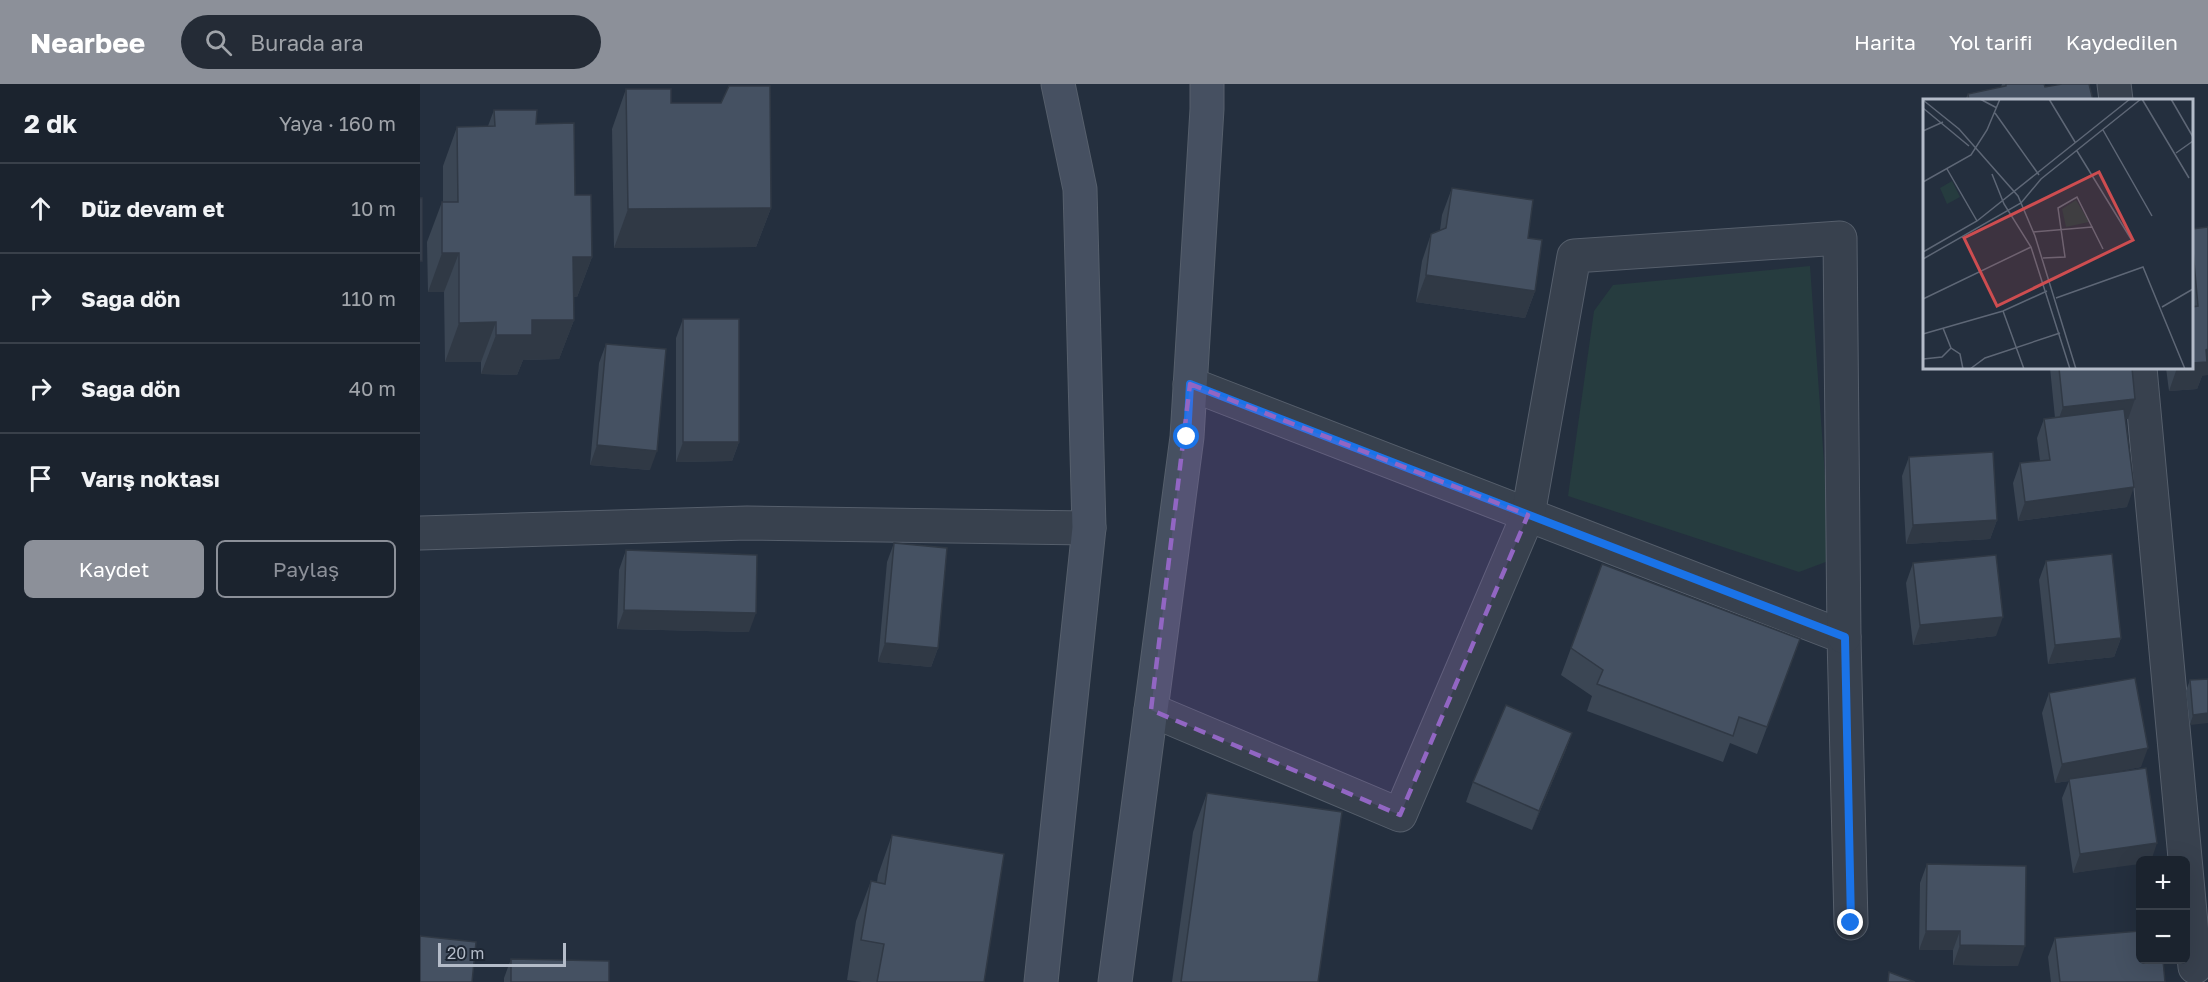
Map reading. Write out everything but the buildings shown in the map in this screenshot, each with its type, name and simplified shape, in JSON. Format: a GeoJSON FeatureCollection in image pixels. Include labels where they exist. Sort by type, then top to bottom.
{"type":"FeatureCollection","features":[{"type":"Feature","properties":{"kind":"main road"},"geometry":{"type":"LineString","coordinates":[[1041,982],[1089,528],[1080,189],[1058,84]]}},
{"type":"Feature","properties":{"kind":"main road"},"geometry":{"type":"LineString","coordinates":[[1115,982],[1187,437],[1207,84]]}},
{"type":"Feature","properties":{"kind":"street"},"geometry":{"type":"LineString","coordinates":[[2114,84],[2116,99]]}},
{"type":"Feature","properties":{"kind":"street"},"geometry":{"type":"LineString","coordinates":[[1151,710],[1400,814],[1528,515],[1574,256],[1840,238],[1851,923]]}},
{"type":"Feature","properties":{"kind":"street"},"geometry":{"type":"LineString","coordinates":[[2140,369],[2195,968]]}},
{"type":"Feature","properties":{"kind":"street"},"geometry":{"type":"LineString","coordinates":[[1190,384],[1845,637]]}},
{"type":"Feature","properties":{"kind":"street"},"geometry":{"type":"LineString","coordinates":[[420,534],[747,523],[1089,528]]}},
{"type":"Feature","properties":{"kind":"highlighted area"},"geometry":{"type":"Polygon","coordinates":[[[1190,384],[1528,515],[1400,815],[1151,710],[1190,384]]]}},
{"type":"Feature","properties":{"kind":"green space"},"geometry":{"type":"Polygon","coordinates":[[[1810,266],[1831,560],[1799,572],[1568,496],[1594,311],[1613,285],[1810,266]]]}},
{"type":"Feature","properties":{"kind":"route"},"geometry":{"type":"LineString","coordinates":[[1187,437],[1190,384],[1845,637],[1851,923]]}}]}
